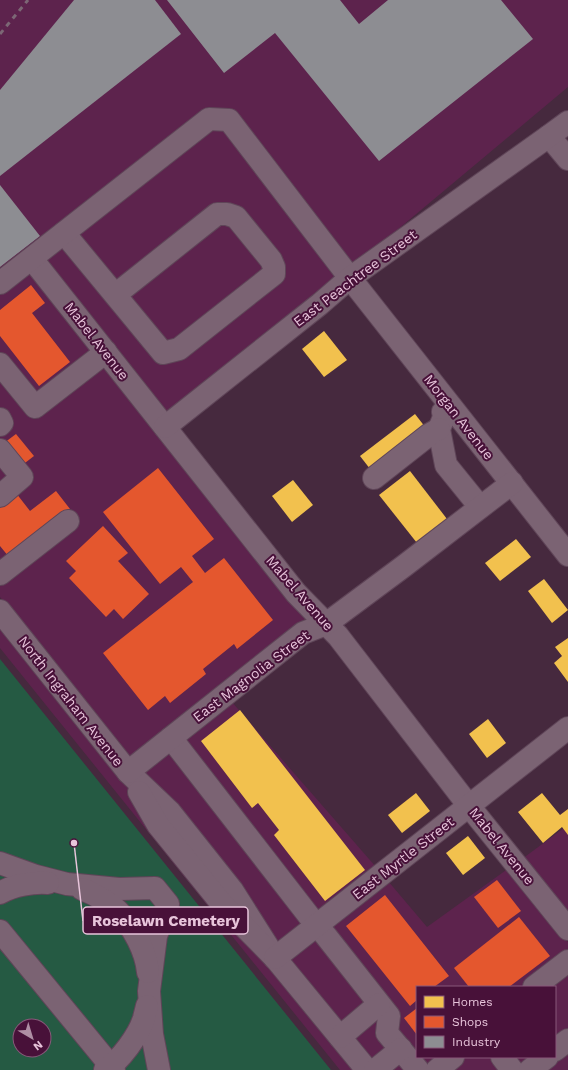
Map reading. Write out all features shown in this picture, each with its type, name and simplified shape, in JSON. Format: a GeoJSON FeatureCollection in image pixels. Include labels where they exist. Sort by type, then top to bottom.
{"type":"FeatureCollection","features":[{"type":"Feature","properties":{"kind":"street","name":"Morgan Avenue"},"geometry":{"type":"LineString","coordinates":[[0,283],[210,119],[229,120],[350,278],[568,555]]}},
{"type":"Feature","properties":{"kind":"street","name":"East Peachtree Street"},"geometry":{"type":"LineString","coordinates":[[165,427],[320,304],[350,278],[568,122]]}},
{"type":"Feature","properties":{"kind":"street"},"geometry":{"type":"LineString","coordinates":[[549,136],[568,159]]}},
{"type":"Feature","properties":{"kind":"street"},"geometry":{"type":"LineString","coordinates":[[64,233],[115,296],[163,353],[179,349],[274,274],[274,267],[271,260],[236,217],[227,214],[217,214],[115,296]]}},
{"type":"Feature","properties":{"kind":"street","name":"Mabel Avenue"},"geometry":{"type":"LineString","coordinates":[[32,259],[296,593],[338,636],[469,806],[568,929]]}},
{"type":"Feature","properties":{"kind":"street"},"geometry":{"type":"LineString","coordinates":[[0,364],[35,406],[106,352]]}},
{"type":"Feature","properties":{"kind":"street"},"geometry":{"type":"LineString","coordinates":[[451,407],[443,412],[444,417],[439,429],[446,465],[480,507]]}},
{"type":"Feature","properties":{"kind":"street"},"geometry":{"type":"LineString","coordinates":[[0,419],[2,423],[0,426]]}},
{"type":"Feature","properties":{"kind":"street"},"geometry":{"type":"LineString","coordinates":[[374,478],[430,434],[439,429]]}},
{"type":"Feature","properties":{"kind":"street"},"geometry":{"type":"LineString","coordinates":[[0,450],[27,485],[0,496]]}},
{"type":"Feature","properties":{"kind":"street","name":"East Magnolia Street"},"geometry":{"type":"LineString","coordinates":[[128,772],[304,633],[326,624],[512,484]]}},
{"type":"Feature","properties":{"kind":"street"},"geometry":{"type":"LineString","coordinates":[[3,565],[68,521]]}},
{"type":"Feature","properties":{"kind":"street","name":"North Ingraham Avenue"},"geometry":{"type":"LineString","coordinates":[[0,611],[128,772],[158,825],[222,904],[275,958],[367,1070]]}},
{"type":"Feature","properties":{"kind":"street","name":"East Myrtle Street"},"geometry":{"type":"LineString","coordinates":[[275,958],[568,728]]}},
{"type":"Feature","properties":{"kind":"street"},"geometry":{"type":"LineString","coordinates":[[171,738],[389,1016],[387,1033],[418,1070]]}},
{"type":"Feature","properties":{"kind":"street"},"geometry":{"type":"LineString","coordinates":[[0,863],[95,894],[118,911],[136,934],[147,962],[152,1034],[159,1070]]}},
{"type":"Feature","properties":{"kind":"street"},"geometry":{"type":"LineString","coordinates":[[0,893],[6,889],[36,882],[119,889],[155,888],[168,904],[156,936],[144,1019],[131,1045],[110,1069],[0,931]]}},
{"type":"Feature","properties":{"kind":"street"},"geometry":{"type":"LineString","coordinates":[[535,986],[568,961]]}},
{"type":"Feature","properties":{"kind":"street"},"geometry":{"type":"LineString","coordinates":[[340,1036],[379,1004]]}},
{"type":"Feature","properties":{"kind":"street"},"geometry":{"type":"LineString","coordinates":[[556,1049],[568,1040]]}},
{"type":"Feature","properties":{"kind":"street"},"geometry":{"type":"LineString","coordinates":[[375,1070],[401,1049]]}},
{"type":"Feature","properties":{"kind":"street"},"geometry":{"type":"LineString","coordinates":[[437,1070],[452,1058]]}},
{"type":"Feature","properties":{"kind":"street"},"geometry":{"type":"LineString","coordinates":[[503,1058],[512,1070]]}},
{"type":"Feature","properties":{"kind":"street"},"geometry":{"type":"LineString","coordinates":[[530,1070],[546,1058]]}},
{"type":"Feature","properties":{"kind":"shaded area"},"geometry":{"type":"Polygon","coordinates":[[[0,0],[568,0],[568,87],[372,251],[166,415],[32,246],[0,271],[0,0]]]}},
{"type":"Feature","properties":{"kind":"shaded area"},"geometry":{"type":"Polygon","coordinates":[[[31,271],[309,619],[128,759],[0,597],[0,295],[31,271]]]}},
{"type":"Feature","properties":{"kind":"shaded area"},"geometry":{"type":"Polygon","coordinates":[[[0,624],[121,777],[152,830],[269,963],[356,1070],[340,1070],[0,648],[0,624]]]}},
{"type":"Feature","properties":{"kind":"shaded area"},"geometry":{"type":"Polygon","coordinates":[[[231,701],[376,867],[277,945],[141,773],[231,701]]]}},
{"type":"Feature","properties":{"kind":"shaded area"},"geometry":{"type":"Polygon","coordinates":[[[568,825],[568,915],[522,859],[568,825]]]}},
{"type":"Feature","properties":{"kind":"shaded area"},"geometry":{"type":"Polygon","coordinates":[[[509,868],[568,942],[568,1029],[556,1038],[556,986],[416,986],[416,1058],[531,1058],[515,1070],[377,1070],[288,960],[388,881],[427,927],[509,868]]]}},
{"type":"Feature","properties":{"kind":"shaded area"},"geometry":{"type":"Polygon","coordinates":[[[568,1052],[568,1070],[545,1070],[568,1052]]]}},
{"type":"Feature","properties":{"kind":"green space"},"geometry":{"type":"Polygon","coordinates":[[[0,659],[331,1070],[0,1070],[0,659]]]}},
{"type":"Feature","properties":{"kind":"building: Homes"},"geometry":{"type":"Polygon","coordinates":[[[324,331],[347,360],[324,377],[302,349],[324,331]]]}},
{"type":"Feature","properties":{"kind":"building: Homes"},"geometry":{"type":"Polygon","coordinates":[[[415,414],[429,432],[374,474],[360,456],[415,414]]]}},
{"type":"Feature","properties":{"kind":"building: Homes"},"geometry":{"type":"Polygon","coordinates":[[[410,471],[447,519],[417,543],[379,495],[410,471]]]}},
{"type":"Feature","properties":{"kind":"building: Homes"},"geometry":{"type":"Polygon","coordinates":[[[293,480],[313,505],[292,522],[272,496],[293,480]]]}},
{"type":"Feature","properties":{"kind":"building: Homes"},"geometry":{"type":"Polygon","coordinates":[[[516,539],[531,557],[500,581],[485,563],[516,539]]]}},
{"type":"Feature","properties":{"kind":"building: Homes"},"geometry":{"type":"Polygon","coordinates":[[[544,579],[568,610],[552,623],[528,591],[544,579]]]}},
{"type":"Feature","properties":{"kind":"building: Homes"},"geometry":{"type":"Polygon","coordinates":[[[568,638],[568,682],[554,663],[562,656],[555,647],[568,638]]]}},
{"type":"Feature","properties":{"kind":"building: Homes"},"geometry":{"type":"Polygon","coordinates":[[[240,710],[365,870],[325,901],[274,835],[279,830],[258,803],[252,808],[201,741],[240,710]]]}},
{"type":"Feature","properties":{"kind":"building: Homes"},"geometry":{"type":"Polygon","coordinates":[[[488,719],[506,743],[487,758],[469,734],[488,719]]]}},
{"type":"Feature","properties":{"kind":"building: Homes"},"geometry":{"type":"Polygon","coordinates":[[[416,793],[430,811],[402,833],[388,815],[416,793]]]}},
{"type":"Feature","properties":{"kind":"building: Homes"},"geometry":{"type":"Polygon","coordinates":[[[542,793],[560,815],[568,809],[568,835],[562,827],[543,843],[518,812],[542,793]]]}},
{"type":"Feature","properties":{"kind":"building: Homes"},"geometry":{"type":"Polygon","coordinates":[[[468,836],[485,858],[463,875],[446,853],[468,836]]]}},
{"type":"Feature","properties":{"kind":"building: Shops"},"geometry":{"type":"Polygon","coordinates":[[[31,285],[45,303],[32,313],[70,362],[39,386],[0,336],[0,310],[31,285]]]}},
{"type":"Feature","properties":{"kind":"building: Shops"},"geometry":{"type":"Polygon","coordinates":[[[16,434],[34,456],[21,466],[4,443],[16,434]]]}},
{"type":"Feature","properties":{"kind":"building: Shops"},"geometry":{"type":"Polygon","coordinates":[[[158,468],[214,539],[192,556],[205,573],[224,558],[273,620],[237,649],[234,644],[203,669],[206,674],[170,703],[165,696],[148,710],[103,653],[193,582],[181,567],[160,584],[103,512],[158,468]]]}},
{"type":"Feature","properties":{"kind":"building: Shops"},"geometry":{"type":"Polygon","coordinates":[[[56,491],[70,509],[9,557],[0,546],[0,505],[16,493],[30,511],[56,491]]]}},
{"type":"Feature","properties":{"kind":"building: Shops"},"geometry":{"type":"Polygon","coordinates":[[[103,526],[128,553],[118,561],[149,594],[123,619],[114,609],[106,617],[69,578],[76,571],[66,561],[103,526]]]}},
{"type":"Feature","properties":{"kind":"building: Shops"},"geometry":{"type":"Polygon","coordinates":[[[497,880],[521,911],[498,928],[474,897],[497,880]]]}},
{"type":"Feature","properties":{"kind":"building: Shops"},"geometry":{"type":"Polygon","coordinates":[[[385,895],[449,976],[435,986],[416,986],[416,1001],[410,1006],[346,926],[385,895]]]}},
{"type":"Feature","properties":{"kind":"building: Shops"},"geometry":{"type":"Polygon","coordinates":[[[519,917],[550,956],[510,986],[468,986],[454,968],[519,917]]]}},
{"type":"Feature","properties":{"kind":"building: Shops"},"geometry":{"type":"Polygon","coordinates":[[[416,1009],[416,1034],[404,1018],[416,1009]]]}},
{"type":"Feature","properties":{"kind":"building: Industry"},"geometry":{"type":"Polygon","coordinates":[[[74,0],[155,0],[181,34],[0,176],[0,90],[74,0]]]}},
{"type":"Feature","properties":{"kind":"building: Industry"},"geometry":{"type":"Polygon","coordinates":[[[167,0],[340,0],[359,24],[388,0],[501,0],[533,39],[379,161],[275,33],[224,73],[167,0]]]}},
{"type":"Feature","properties":{"kind":"building: Industry"},"geometry":{"type":"Polygon","coordinates":[[[0,185],[40,236],[0,267],[0,185]]]}},
{"type":"Feature","properties":{"kind":"railway"},"geometry":{"type":"LineString","coordinates":[[0,34],[28,0]]}},
{"type":"Feature","properties":{"kind":"place","name":"Roselawn Cemetery"},"geometry":{"type":"Point","coordinates":[74,843]}}]}
